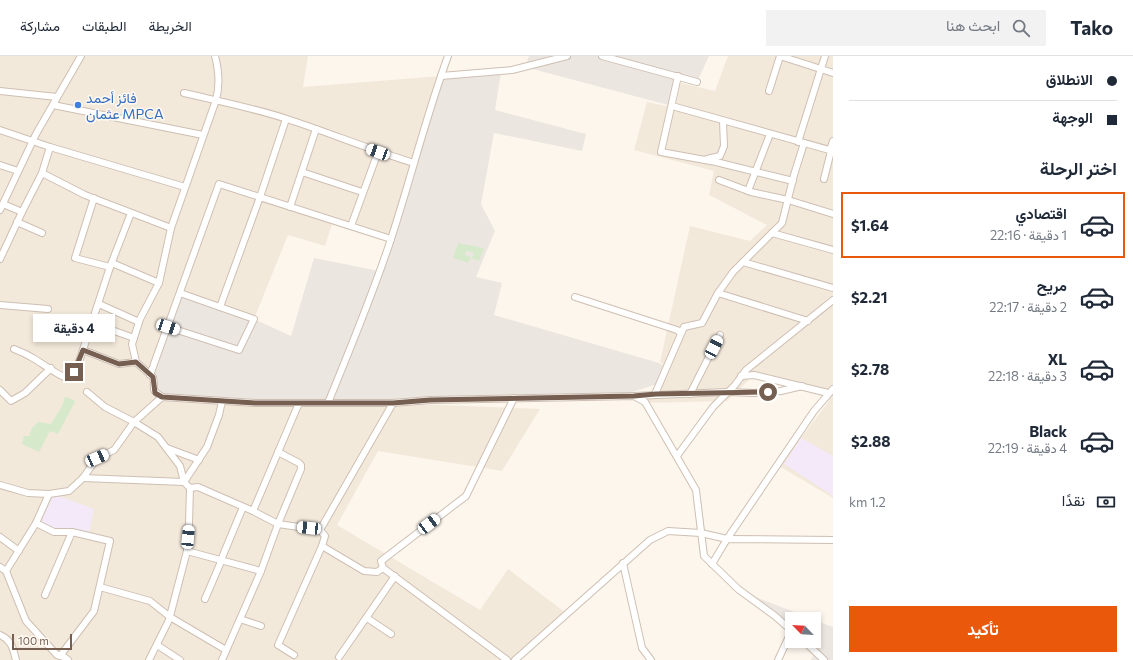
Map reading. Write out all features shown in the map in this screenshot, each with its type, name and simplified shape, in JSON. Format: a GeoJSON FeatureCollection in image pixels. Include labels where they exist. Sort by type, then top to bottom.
{"type":"FeatureCollection","features":[{"type":"Feature","properties":{"kind":"street"},"geometry":{"type":"LineString","coordinates":[[0,210],[32,140],[81,56]]}},
{"type":"Feature","properties":{"kind":"street"},"geometry":{"type":"LineString","coordinates":[[215,56],[219,76],[219,88],[216,100],[171,228],[159,283],[139,322],[132,344],[136,362],[150,375],[154,381],[153,389],[155,393],[162,397],[255,403],[393,403],[430,400],[634,396],[727,392],[754,393],[781,391],[802,386]]}},
{"type":"Feature","properties":{"kind":"street"},"geometry":{"type":"LineString","coordinates":[[328,403],[361,322],[391,239],[448,56]]}},
{"type":"Feature","properties":{"kind":"street"},"geometry":{"type":"LineString","coordinates":[[541,63],[544,56]]}},
{"type":"Feature","properties":{"kind":"street"},"geometry":{"type":"LineString","coordinates":[[441,76],[512,70],[567,56]]}},
{"type":"Feature","properties":{"kind":"street"},"geometry":{"type":"LineString","coordinates":[[602,56],[697,82]]}},
{"type":"Feature","properties":{"kind":"street"},"geometry":{"type":"LineString","coordinates":[[769,91],[780,56],[833,73]]}},
{"type":"Feature","properties":{"kind":"street"},"geometry":{"type":"LineString","coordinates":[[656,394],[684,327],[702,323],[718,293],[743,262],[782,223],[801,142],[825,56]]}},
{"type":"Feature","properties":{"kind":"street"},"geometry":{"type":"LineString","coordinates":[[678,76],[662,152],[755,171],[793,181]]}},
{"type":"Feature","properties":{"kind":"street"},"geometry":{"type":"LineString","coordinates":[[0,92],[57,97]]}},
{"type":"Feature","properties":{"kind":"street"},"geometry":{"type":"LineString","coordinates":[[184,93],[286,118],[378,152],[414,163]]}},
{"type":"Feature","properties":{"kind":"street"},"geometry":{"type":"LineString","coordinates":[[53,105],[203,135]]}},
{"type":"Feature","properties":{"kind":"street"},"geometry":{"type":"LineString","coordinates":[[672,106],[831,151]]}},
{"type":"Feature","properties":{"kind":"street"},"geometry":{"type":"LineString","coordinates":[[220,307],[260,197],[286,118]]}},
{"type":"Feature","properties":{"kind":"street"},"geometry":{"type":"LineString","coordinates":[[705,160],[720,156],[724,146],[723,121]]}},
{"type":"Feature","properties":{"kind":"street"},"geometry":{"type":"LineString","coordinates":[[290,207],[316,129]]}},
{"type":"Feature","properties":{"kind":"street"},"geometry":{"type":"LineString","coordinates":[[0,130],[185,187]]}},
{"type":"Feature","properties":{"kind":"street"},"geometry":{"type":"LineString","coordinates":[[748,190],[755,171],[760,163],[770,134]]}},
{"type":"Feature","properties":{"kind":"street"},"geometry":{"type":"LineString","coordinates":[[824,179],[833,141]]}},
{"type":"Feature","properties":{"kind":"street"},"geometry":{"type":"LineString","coordinates":[[0,259],[42,173],[50,146]]}},
{"type":"Feature","properties":{"kind":"street"},"geometry":{"type":"LineString","coordinates":[[350,226],[378,152]]}},
{"type":"Feature","properties":{"kind":"street"},"geometry":{"type":"LineString","coordinates":[[0,165],[18,171]]}},
{"type":"Feature","properties":{"kind":"street"},"geometry":{"type":"LineString","coordinates":[[302,172],[362,192]]}},
{"type":"Feature","properties":{"kind":"street"},"geometry":{"type":"LineString","coordinates":[[42,173],[94,198],[171,228]]}},
{"type":"Feature","properties":{"kind":"street"},"geometry":{"type":"LineString","coordinates":[[719,180],[748,190],[788,200],[833,214]]}},
{"type":"Feature","properties":{"kind":"street"},"geometry":{"type":"LineString","coordinates":[[150,375],[219,184],[391,239]]}},
{"type":"Feature","properties":{"kind":"street"},"geometry":{"type":"LineString","coordinates":[[94,198],[74,258],[111,265],[159,283]]}},
{"type":"Feature","properties":{"kind":"street"},"geometry":{"type":"LineString","coordinates":[[3,204],[22,212]]}},
{"type":"Feature","properties":{"kind":"street"},"geometry":{"type":"LineString","coordinates":[[14,349],[51,368],[62,377],[69,377],[73,374],[83,350],[111,265],[131,213]]}},
{"type":"Feature","properties":{"kind":"street"},"geometry":{"type":"LineString","coordinates":[[17,222],[42,234]]}},
{"type":"Feature","properties":{"kind":"street"},"geometry":{"type":"LineString","coordinates":[[772,233],[833,250]]}},
{"type":"Feature","properties":{"kind":"street"},"geometry":{"type":"LineString","coordinates":[[743,262],[833,288]]}},
{"type":"Feature","properties":{"kind":"street"},"geometry":{"type":"LineString","coordinates":[[168,327],[239,350],[254,319],[180,293]]}},
{"type":"Feature","properties":{"kind":"street"},"geometry":{"type":"LineString","coordinates":[[718,293],[808,321]]}},
{"type":"Feature","properties":{"kind":"street"},"geometry":{"type":"LineString","coordinates":[[574,297],[677,330],[681,334]]}},
{"type":"Feature","properties":{"kind":"street"},"geometry":{"type":"LineString","coordinates":[[677,456],[713,406],[736,385],[746,370],[833,300]]}},
{"type":"Feature","properties":{"kind":"street"},"geometry":{"type":"LineString","coordinates":[[99,304],[139,322]]}},
{"type":"Feature","properties":{"kind":"street"},"geometry":{"type":"LineString","coordinates":[[0,305],[48,309]]}},
{"type":"Feature","properties":{"kind":"street"},"geometry":{"type":"LineString","coordinates":[[92,323],[134,338]]}},
{"type":"Feature","properties":{"kind":"street"},"geometry":{"type":"LineString","coordinates":[[690,394],[720,335]]}},
{"type":"Feature","properties":{"kind":"street"},"geometry":{"type":"LineString","coordinates":[[83,350],[119,364],[136,362]]}},
{"type":"Feature","properties":{"kind":"street"},"geometry":{"type":"LineString","coordinates":[[0,390],[11,401],[25,393],[51,368]]}},
{"type":"Feature","properties":{"kind":"street"},"geometry":{"type":"LineString","coordinates":[[741,376],[754,375],[802,386],[831,390]]}},
{"type":"Feature","properties":{"kind":"street"},"geometry":{"type":"LineString","coordinates":[[712,564],[814,411],[831,390]]}},
{"type":"Feature","properties":{"kind":"street"},"geometry":{"type":"LineString","coordinates":[[87,392],[105,407],[134,422],[158,437],[168,448],[180,466],[184,482],[190,488],[187,551],[170,617],[149,660]]}},
{"type":"Feature","properties":{"kind":"street"},"geometry":{"type":"LineString","coordinates":[[634,396],[645,402],[696,490],[704,556],[738,590],[785,625]]}},
{"type":"Feature","properties":{"kind":"street"},"geometry":{"type":"LineString","coordinates":[[0,485],[28,493],[49,494],[70,490],[83,478],[97,458],[114,450],[134,422],[162,397]]}},
{"type":"Feature","properties":{"kind":"street"},"geometry":{"type":"LineString","coordinates":[[507,660],[383,568],[381,561],[466,496],[514,398]]}},
{"type":"Feature","properties":{"kind":"street"},"geometry":{"type":"LineString","coordinates":[[184,482],[207,447],[219,415],[222,401]]}},
{"type":"Feature","properties":{"kind":"street"},"geometry":{"type":"LineString","coordinates":[[253,511],[299,403]]}},
{"type":"Feature","properties":{"kind":"street"},"geometry":{"type":"LineString","coordinates":[[320,530],[393,403]]}},
{"type":"Feature","properties":{"kind":"street"},"geometry":{"type":"LineString","coordinates":[[168,448],[199,460]]}},
{"type":"Feature","properties":{"kind":"street"},"geometry":{"type":"LineString","coordinates":[[222,660],[261,571],[278,524],[301,470],[299,463],[278,452]]}},
{"type":"Feature","properties":{"kind":"street"},"geometry":{"type":"LineString","coordinates":[[83,478],[184,482]]}},
{"type":"Feature","properties":{"kind":"street"},"geometry":{"type":"LineString","coordinates":[[190,488],[198,487],[243,506],[278,524],[320,530],[325,536],[322,546],[278,645],[294,655]]}},
{"type":"Feature","properties":{"kind":"street"},"geometry":{"type":"LineString","coordinates":[[6,571],[36,523],[49,494]]}},
{"type":"Feature","properties":{"kind":"street"},"geometry":{"type":"LineString","coordinates":[[205,599],[243,506]]}},
{"type":"Feature","properties":{"kind":"street"},"geometry":{"type":"LineString","coordinates":[[36,523],[54,532],[72,532],[110,541],[94,611],[60,656]]}},
{"type":"Feature","properties":{"kind":"street"},"geometry":{"type":"LineString","coordinates":[[515,660],[650,540],[668,531],[701,533],[728,539],[833,540]]}},
{"type":"Feature","properties":{"kind":"street"},"geometry":{"type":"LineString","coordinates":[[45,595],[72,532]]}},
{"type":"Feature","properties":{"kind":"street"},"geometry":{"type":"LineString","coordinates":[[0,537],[19,551]]}},
{"type":"Feature","properties":{"kind":"street"},"geometry":{"type":"LineString","coordinates":[[322,546],[364,571],[377,572],[383,568]]}},
{"type":"Feature","properties":{"kind":"street"},"geometry":{"type":"LineString","coordinates":[[187,551],[261,571]]}},
{"type":"Feature","properties":{"kind":"street"},"geometry":{"type":"LineString","coordinates":[[624,564],[642,648],[651,660]]}},
{"type":"Feature","properties":{"kind":"street"},"geometry":{"type":"LineString","coordinates":[[0,567],[6,571],[26,621],[56,655],[64,657],[68,660]]}},
{"type":"Feature","properties":{"kind":"street"},"geometry":{"type":"LineString","coordinates":[[339,657],[395,576]]}},
{"type":"Feature","properties":{"kind":"street"},"geometry":{"type":"LineString","coordinates":[[100,587],[150,600],[170,617],[226,650]]}},
{"type":"Feature","properties":{"kind":"street"},"geometry":{"type":"LineString","coordinates":[[366,618],[391,634]]}},
{"type":"Feature","properties":{"kind":"street"},"geometry":{"type":"LineString","coordinates":[[240,619],[261,626]]}},
{"type":"Feature","properties":{"kind":"street"},"geometry":{"type":"LineString","coordinates":[[0,635],[12,644],[16,660]]}},
{"type":"Feature","properties":{"kind":"street"},"geometry":{"type":"LineString","coordinates":[[157,645],[180,660]]}},
{"type":"Feature","properties":{"kind":"street"},"geometry":{"type":"LineString","coordinates":[[778,660],[785,646]]}},
{"type":"Feature","properties":{"kind":"street"},"geometry":{"type":"LineString","coordinates":[[811,648],[824,660]]}},
{"type":"Feature","properties":{"kind":"shaded area"},"geometry":{"type":"Polygon","coordinates":[[[0,56],[308,56],[303,87],[441,76],[391,239],[333,221],[325,246],[288,235],[254,319],[393,403],[540,409],[502,471],[378,451],[337,525],[480,610],[508,569],[566,613],[510,660],[0,660],[0,56]]]}},
{"type":"Feature","properties":{"kind":"shaded area"},"geometry":{"type":"Polygon","coordinates":[[[529,56],[709,56],[697,82],[679,77],[672,106],[525,67],[529,56]]]}},
{"type":"Feature","properties":{"kind":"shaded area"},"geometry":{"type":"Polygon","coordinates":[[[728,56],[833,56],[833,498],[779,466],[830,400],[802,386],[754,375],[727,401],[644,403],[659,385],[667,367],[660,362],[690,226],[750,241],[767,225],[709,195],[714,171],[634,150],[647,102],[675,108],[681,83],[715,91],[728,56]]]}},
{"type":"Feature","properties":{"kind":"shaded area"},"geometry":{"type":"Polygon","coordinates":[[[501,72],[495,110],[586,134],[582,151],[494,133],[481,204],[495,231],[476,277],[502,283],[494,315],[659,363],[666,367],[660,383],[620,396],[255,403],[159,395],[150,375],[180,293],[254,319],[291,336],[314,258],[379,271],[441,76],[501,72]]]}},
{"type":"Feature","properties":{"kind":"shaded area"},"geometry":{"type":"Polygon","coordinates":[[[801,438],[833,456],[833,496],[784,464],[801,438]]]}},
{"type":"Feature","properties":{"kind":"shaded area"},"geometry":{"type":"Polygon","coordinates":[[[56,495],[94,509],[89,532],[54,529],[41,521],[53,496],[56,495]]]}},
{"type":"Feature","properties":{"kind":"shaded area"},"geometry":{"type":"Polygon","coordinates":[[[753,596],[794,612],[785,612],[785,625],[753,596]]]}},
{"type":"Feature","properties":{"kind":"shaded area"},"geometry":{"type":"Polygon","coordinates":[[[821,623],[833,627],[833,660],[811,660],[815,652],[811,648],[821,648],[821,623]]]}},
{"type":"Feature","properties":{"kind":"green space"},"geometry":{"type":"Polygon","coordinates":[[[458,243],[484,248],[479,261],[472,258],[474,253],[466,251],[465,255],[471,257],[468,263],[453,258],[458,243]]]}},
{"type":"Feature","properties":{"kind":"green space"},"geometry":{"type":"Polygon","coordinates":[[[65,397],[74,400],[75,402],[58,434],[50,431],[39,452],[22,444],[24,436],[29,436],[32,428],[38,422],[51,424],[62,406],[65,397]]]}},
{"type":"Feature","properties":{"kind":"place","name":"فائز أحمد عثمان MPCA"},"geometry":{"type":"Point","coordinates":[78,105]}},
{"type":"Feature","properties":{"kind":"route"},"geometry":{"type":"LineString","coordinates":[[74,372],[83,350],[119,364],[136,362],[153,377],[153,389],[155,393],[162,397],[255,403],[393,403],[430,400],[768,392]]}}]}
